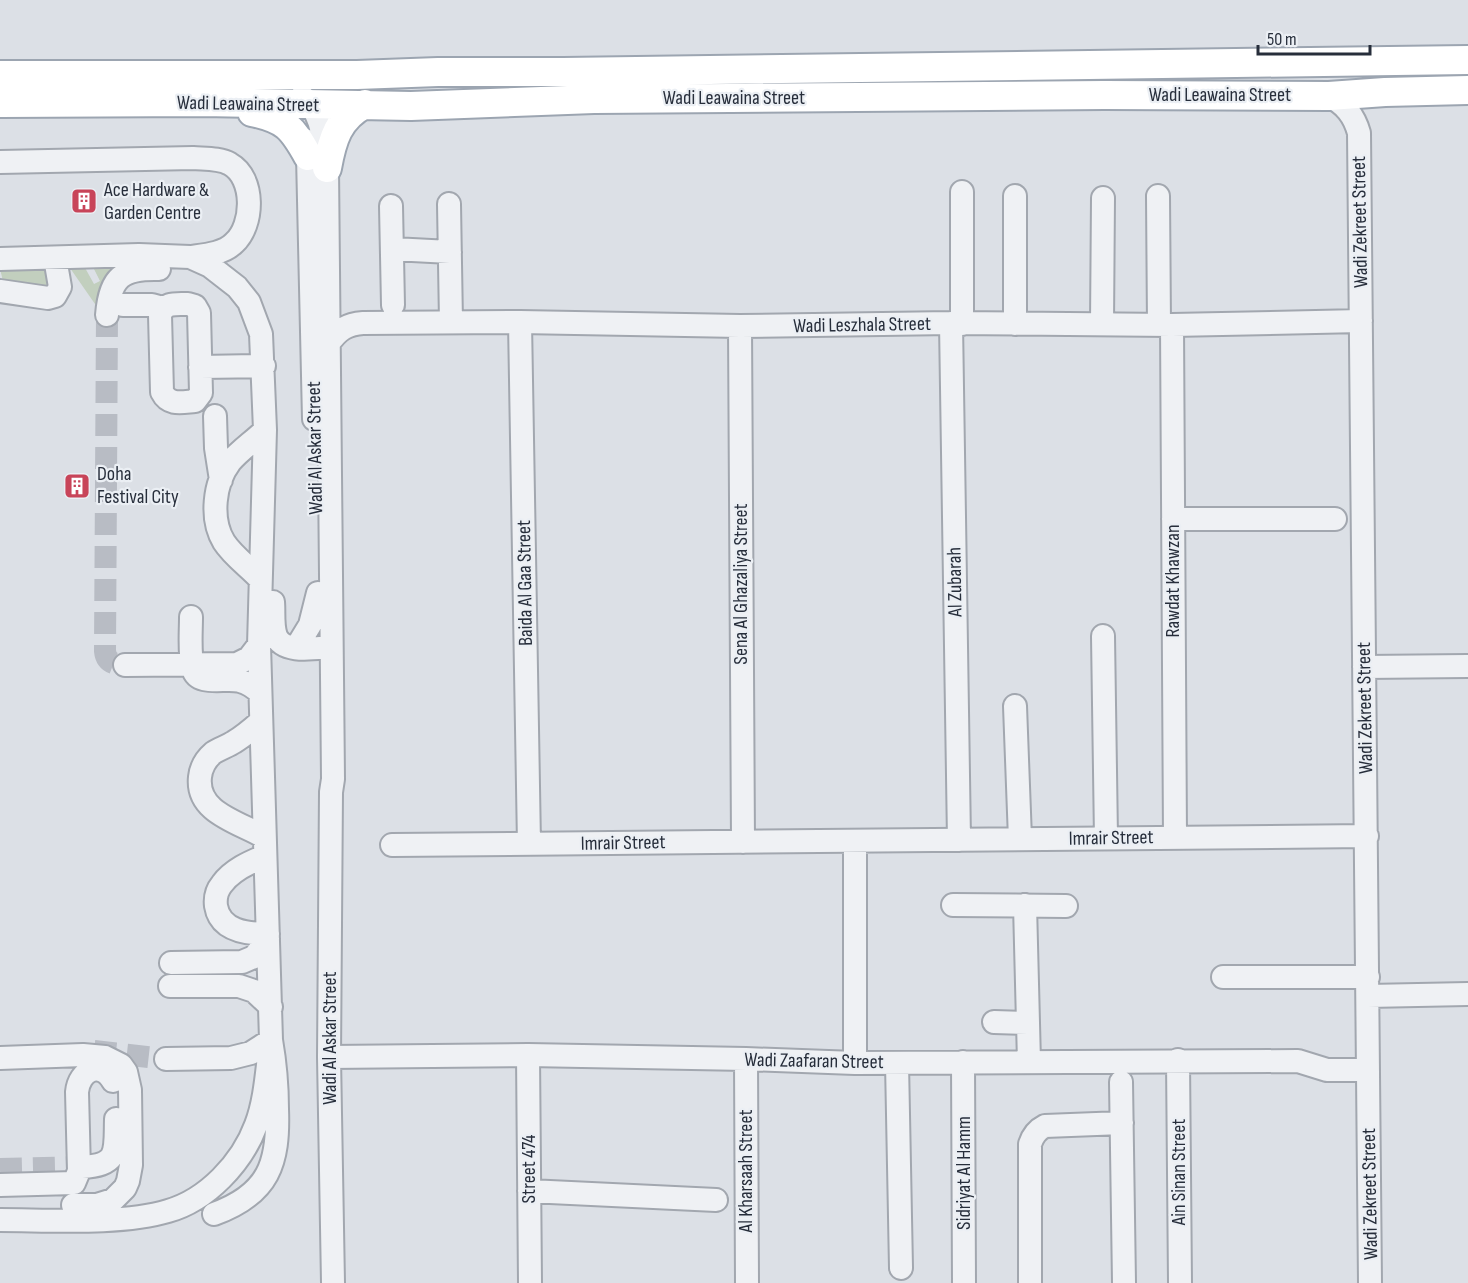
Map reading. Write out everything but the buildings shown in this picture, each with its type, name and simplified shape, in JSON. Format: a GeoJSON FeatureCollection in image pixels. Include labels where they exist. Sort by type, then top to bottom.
{"type":"FeatureCollection","features":[{"type":"Feature","properties":{"kind":"main road","name":"Wadi Leawaina Street"},"geometry":{"type":"LineString","coordinates":[[0,75],[357,75],[438,72],[1468,60]]}},
{"type":"Feature","properties":{"kind":"main road","name":"Wadi Leawaina Street"},"geometry":{"type":"LineString","coordinates":[[0,103],[203,102],[411,106],[594,99],[1104,95],[1329,96],[1468,90]]}},
{"type":"Feature","properties":{"kind":"main road"},"geometry":{"type":"LineString","coordinates":[[203,102],[260,114],[280,121],[296,134],[317,162],[339,126],[349,114],[364,104]]}},
{"type":"Feature","properties":{"kind":"street"},"geometry":{"type":"LineString","coordinates":[[248,75],[287,86],[312,105],[328,88],[357,75]]}},
{"type":"Feature","properties":{"kind":"street","name":"Wadi Zekreet Street"},"geometry":{"type":"LineString","coordinates":[[1359,133],[1369,111],[1385,92]]}},
{"type":"Feature","properties":{"kind":"street","name":"Wadi Zekreet Street"},"geometry":{"type":"LineString","coordinates":[[1329,96],[1346,107],[1352,114],[1359,133],[1370,1283]]}},
{"type":"Feature","properties":{"kind":"street","name":"Wadi Al Askar Street"},"geometry":{"type":"LineString","coordinates":[[312,105],[304,132],[317,162],[329,304],[325,647],[326,773],[331,792],[329,1057],[333,1283]]}},
{"type":"Feature","properties":{"kind":"street"},"geometry":{"type":"LineString","coordinates":[[0,162],[213,159],[230,164],[240,173],[246,185],[249,202],[242,233],[235,243],[226,249],[190,257],[139,255],[0,259]]}},
{"type":"Feature","properties":{"kind":"street","name":"Wadi Al Askar Street"},"geometry":{"type":"LineString","coordinates":[[317,162],[318,593],[325,647]]}},
{"type":"Feature","properties":{"kind":"street","name":"Al Zubarah"},"geometry":{"type":"LineString","coordinates":[[959,840],[957,324],[962,192]]}},
{"type":"Feature","properties":{"kind":"street"},"geometry":{"type":"LineString","coordinates":[[1015,196],[1015,324]]}},
{"type":"Feature","properties":{"kind":"street","name":"Rawdat Khawzan"},"geometry":{"type":"LineString","coordinates":[[1158,196],[1166,325],[1173,519],[1174,838]]}},
{"type":"Feature","properties":{"kind":"street"},"geometry":{"type":"LineString","coordinates":[[1102,324],[1103,198]]}},
{"type":"Feature","properties":{"kind":"street"},"geometry":{"type":"LineString","coordinates":[[449,204],[451,322]]}},
{"type":"Feature","properties":{"kind":"street"},"geometry":{"type":"LineString","coordinates":[[392,206],[393,305]]}},
{"type":"Feature","properties":{"kind":"street"},"geometry":{"type":"LineString","coordinates":[[393,249],[450,252]]}},
{"type":"Feature","properties":{"kind":"street"},"geometry":{"type":"LineString","coordinates":[[190,257],[224,275],[249,302],[261,334],[264,366],[265,430],[259,645],[260,722],[271,1040],[277,1084],[278,1126],[275,1156],[257,1189],[240,1203],[214,1214]]}},
{"type":"Feature","properties":{"kind":"street"},"geometry":{"type":"LineString","coordinates":[[0,291],[48,298],[55,296],[60,287],[55,258]]}},
{"type":"Feature","properties":{"kind":"street"},"geometry":{"type":"LineString","coordinates":[[163,308],[152,304],[115,310],[111,291],[115,281],[122,274],[141,268],[187,271],[249,302]]}},
{"type":"Feature","properties":{"kind":"street"},"geometry":{"type":"LineString","coordinates":[[172,304],[188,304],[197,309],[201,393],[198,399],[173,402],[164,396],[160,315],[163,308],[172,304]]}},
{"type":"Feature","properties":{"kind":"street","name":"Wadi Leszhala Street"},"geometry":{"type":"LineString","coordinates":[[329,304],[344,317],[363,323]]}},
{"type":"Feature","properties":{"kind":"street","name":"Wadi Leszhala Street"},"geometry":{"type":"LineString","coordinates":[[329,343],[343,328],[363,323],[520,322],[740,326],[1166,325],[1361,321]]}},
{"type":"Feature","properties":{"kind":"street","name":"Baida Al Gaa Street"},"geometry":{"type":"LineString","coordinates":[[520,322],[529,843]]}},
{"type":"Feature","properties":{"kind":"street","name":"Sena Al Ghazaliya Street"},"geometry":{"type":"LineString","coordinates":[[740,326],[743,842]]}},
{"type":"Feature","properties":{"kind":"street"},"geometry":{"type":"LineString","coordinates":[[200,368],[264,366]]}},
{"type":"Feature","properties":{"kind":"street"},"geometry":{"type":"LineString","coordinates":[[215,416],[216,448],[221,480]]}},
{"type":"Feature","properties":{"kind":"street"},"geometry":{"type":"LineString","coordinates":[[260,579],[232,552],[219,532],[216,501],[221,480],[230,462],[265,430]]}},
{"type":"Feature","properties":{"kind":"street"},"geometry":{"type":"LineString","coordinates":[[1173,519],[1335,519]]}},
{"type":"Feature","properties":{"kind":"street"},"geometry":{"type":"LineString","coordinates":[[261,540],[271,560],[275,633],[280,642],[296,648],[325,647]]}},
{"type":"Feature","properties":{"kind":"street"},"geometry":{"type":"LineString","coordinates":[[296,648],[310,625],[318,593]]}},
{"type":"Feature","properties":{"kind":"street"},"geometry":{"type":"LineString","coordinates":[[191,617],[193,665],[200,679],[240,681],[260,693]]}},
{"type":"Feature","properties":{"kind":"street"},"geometry":{"type":"LineString","coordinates":[[1103,636],[1106,838]]}},
{"type":"Feature","properties":{"kind":"street"},"geometry":{"type":"LineString","coordinates":[[125,665],[237,664],[249,658],[259,645]]}},
{"type":"Feature","properties":{"kind":"street"},"geometry":{"type":"LineString","coordinates":[[1364,668],[1468,666]]}},
{"type":"Feature","properties":{"kind":"street"},"geometry":{"type":"LineString","coordinates":[[1016,706],[1020,839]]}},
{"type":"Feature","properties":{"kind":"street"},"geometry":{"type":"LineString","coordinates":[[260,722],[238,740],[214,753],[205,762],[200,774],[200,787],[204,799],[212,810],[264,846]]}},
{"type":"Feature","properties":{"kind":"street","name":"Imrair Street"},"geometry":{"type":"LineString","coordinates":[[392,845],[1367,836]]}},
{"type":"Feature","properties":{"kind":"street"},"geometry":{"type":"LineString","coordinates":[[855,841],[855,1063]]}},
{"type":"Feature","properties":{"kind":"street"},"geometry":{"type":"LineString","coordinates":[[264,846],[223,882],[216,902],[220,916],[230,927],[268,937]]}},
{"type":"Feature","properties":{"kind":"street"},"geometry":{"type":"LineString","coordinates":[[953,905],[1066,906]]}},
{"type":"Feature","properties":{"kind":"street"},"geometry":{"type":"LineString","coordinates":[[1025,906],[1029,1062]]}},
{"type":"Feature","properties":{"kind":"street"},"geometry":{"type":"LineString","coordinates":[[171,963],[242,962],[254,957],[268,937]]}},
{"type":"Feature","properties":{"kind":"street"},"geometry":{"type":"LineString","coordinates":[[1223,977],[1468,994]]}},
{"type":"Feature","properties":{"kind":"street"},"geometry":{"type":"LineString","coordinates":[[170,986],[239,986],[254,991],[271,1007]]}},
{"type":"Feature","properties":{"kind":"street"},"geometry":{"type":"LineString","coordinates":[[994,1022],[1028,1023]]}},
{"type":"Feature","properties":{"kind":"street"},"geometry":{"type":"LineString","coordinates":[[165,1059],[231,1058],[251,1053],[271,1040]]}},
{"type":"Feature","properties":{"kind":"street"},"geometry":{"type":"LineString","coordinates":[[0,1220],[104,1219],[154,1215],[186,1204],[224,1175],[249,1143],[262,1103],[271,1040]]}},
{"type":"Feature","properties":{"kind":"street"},"geometry":{"type":"LineString","coordinates":[[0,1058],[83,1055],[105,1057],[121,1065],[129,1081],[131,1173],[124,1188],[112,1200],[105,1203],[89,1206],[0,1205]]}},
{"type":"Feature","properties":{"kind":"street","name":"Wadi Zaafaran Street"},"geometry":{"type":"LineString","coordinates":[[329,1057],[528,1055],[855,1063],[1298,1060],[1327,1070],[1368,1070]]}},
{"type":"Feature","properties":{"kind":"street","name":"Street 474"},"geometry":{"type":"LineString","coordinates":[[528,1055],[530,1283]]}},
{"type":"Feature","properties":{"kind":"street","name":"Al Kharsaah Street"},"geometry":{"type":"LineString","coordinates":[[746,1059],[747,1283]]}},
{"type":"Feature","properties":{"kind":"street","name":"Ain Sinan Street"},"geometry":{"type":"LineString","coordinates":[[1178,1060],[1180,1283]]}},
{"type":"Feature","properties":{"kind":"street","name":"Sidriyat Al Hamm"},"geometry":{"type":"LineString","coordinates":[[963,1062],[964,1283]]}},
{"type":"Feature","properties":{"kind":"street"},"geometry":{"type":"LineString","coordinates":[[897,1063],[902,1268]]}},
{"type":"Feature","properties":{"kind":"street"},"geometry":{"type":"LineString","coordinates":[[0,1185],[74,1183],[79,1171],[78,1084],[85,1073],[95,1070],[109,1075],[116,1088],[115,1148],[110,1161],[105,1164],[82,1167]]}},
{"type":"Feature","properties":{"kind":"street"},"geometry":{"type":"LineString","coordinates":[[1121,1082],[1124,1283]]}},
{"type":"Feature","properties":{"kind":"street"},"geometry":{"type":"LineString","coordinates":[[1030,1283],[1030,1144],[1032,1138],[1045,1126],[1122,1123]]}},
{"type":"Feature","properties":{"kind":"street"},"geometry":{"type":"LineString","coordinates":[[529,1191],[716,1200]]}},
{"type":"Feature","properties":{"kind":"green space"},"geometry":{"type":"Polygon","coordinates":[[[84,266],[94,284],[100,281],[93,267],[112,266],[115,270],[102,302],[95,304],[70,268],[84,266]]]}},
{"type":"Feature","properties":{"kind":"green space"},"geometry":{"type":"Polygon","coordinates":[[[49,268],[51,288],[3,281],[0,269],[49,268]]]}},
{"type":"Feature","properties":{"kind":"tunnel"},"geometry":{"type":"LineString","coordinates":[[107,315],[105,651],[111,662],[125,665]]}},
{"type":"Feature","properties":{"kind":"tunnel"},"geometry":{"type":"LineString","coordinates":[[94,1051],[166,1059]]}},
{"type":"Feature","properties":{"kind":"tunnel"},"geometry":{"type":"LineString","coordinates":[[0,1169],[82,1167],[82,1152]]}},
{"type":"Feature","properties":{"kind":"place","name":"Ace Hardware & Garden Centre"},"geometry":{"type":"Point","coordinates":[84,201]}},
{"type":"Feature","properties":{"kind":"place","name":"Doha Festival City"},"geometry":{"type":"Point","coordinates":[77,486]}}]}
